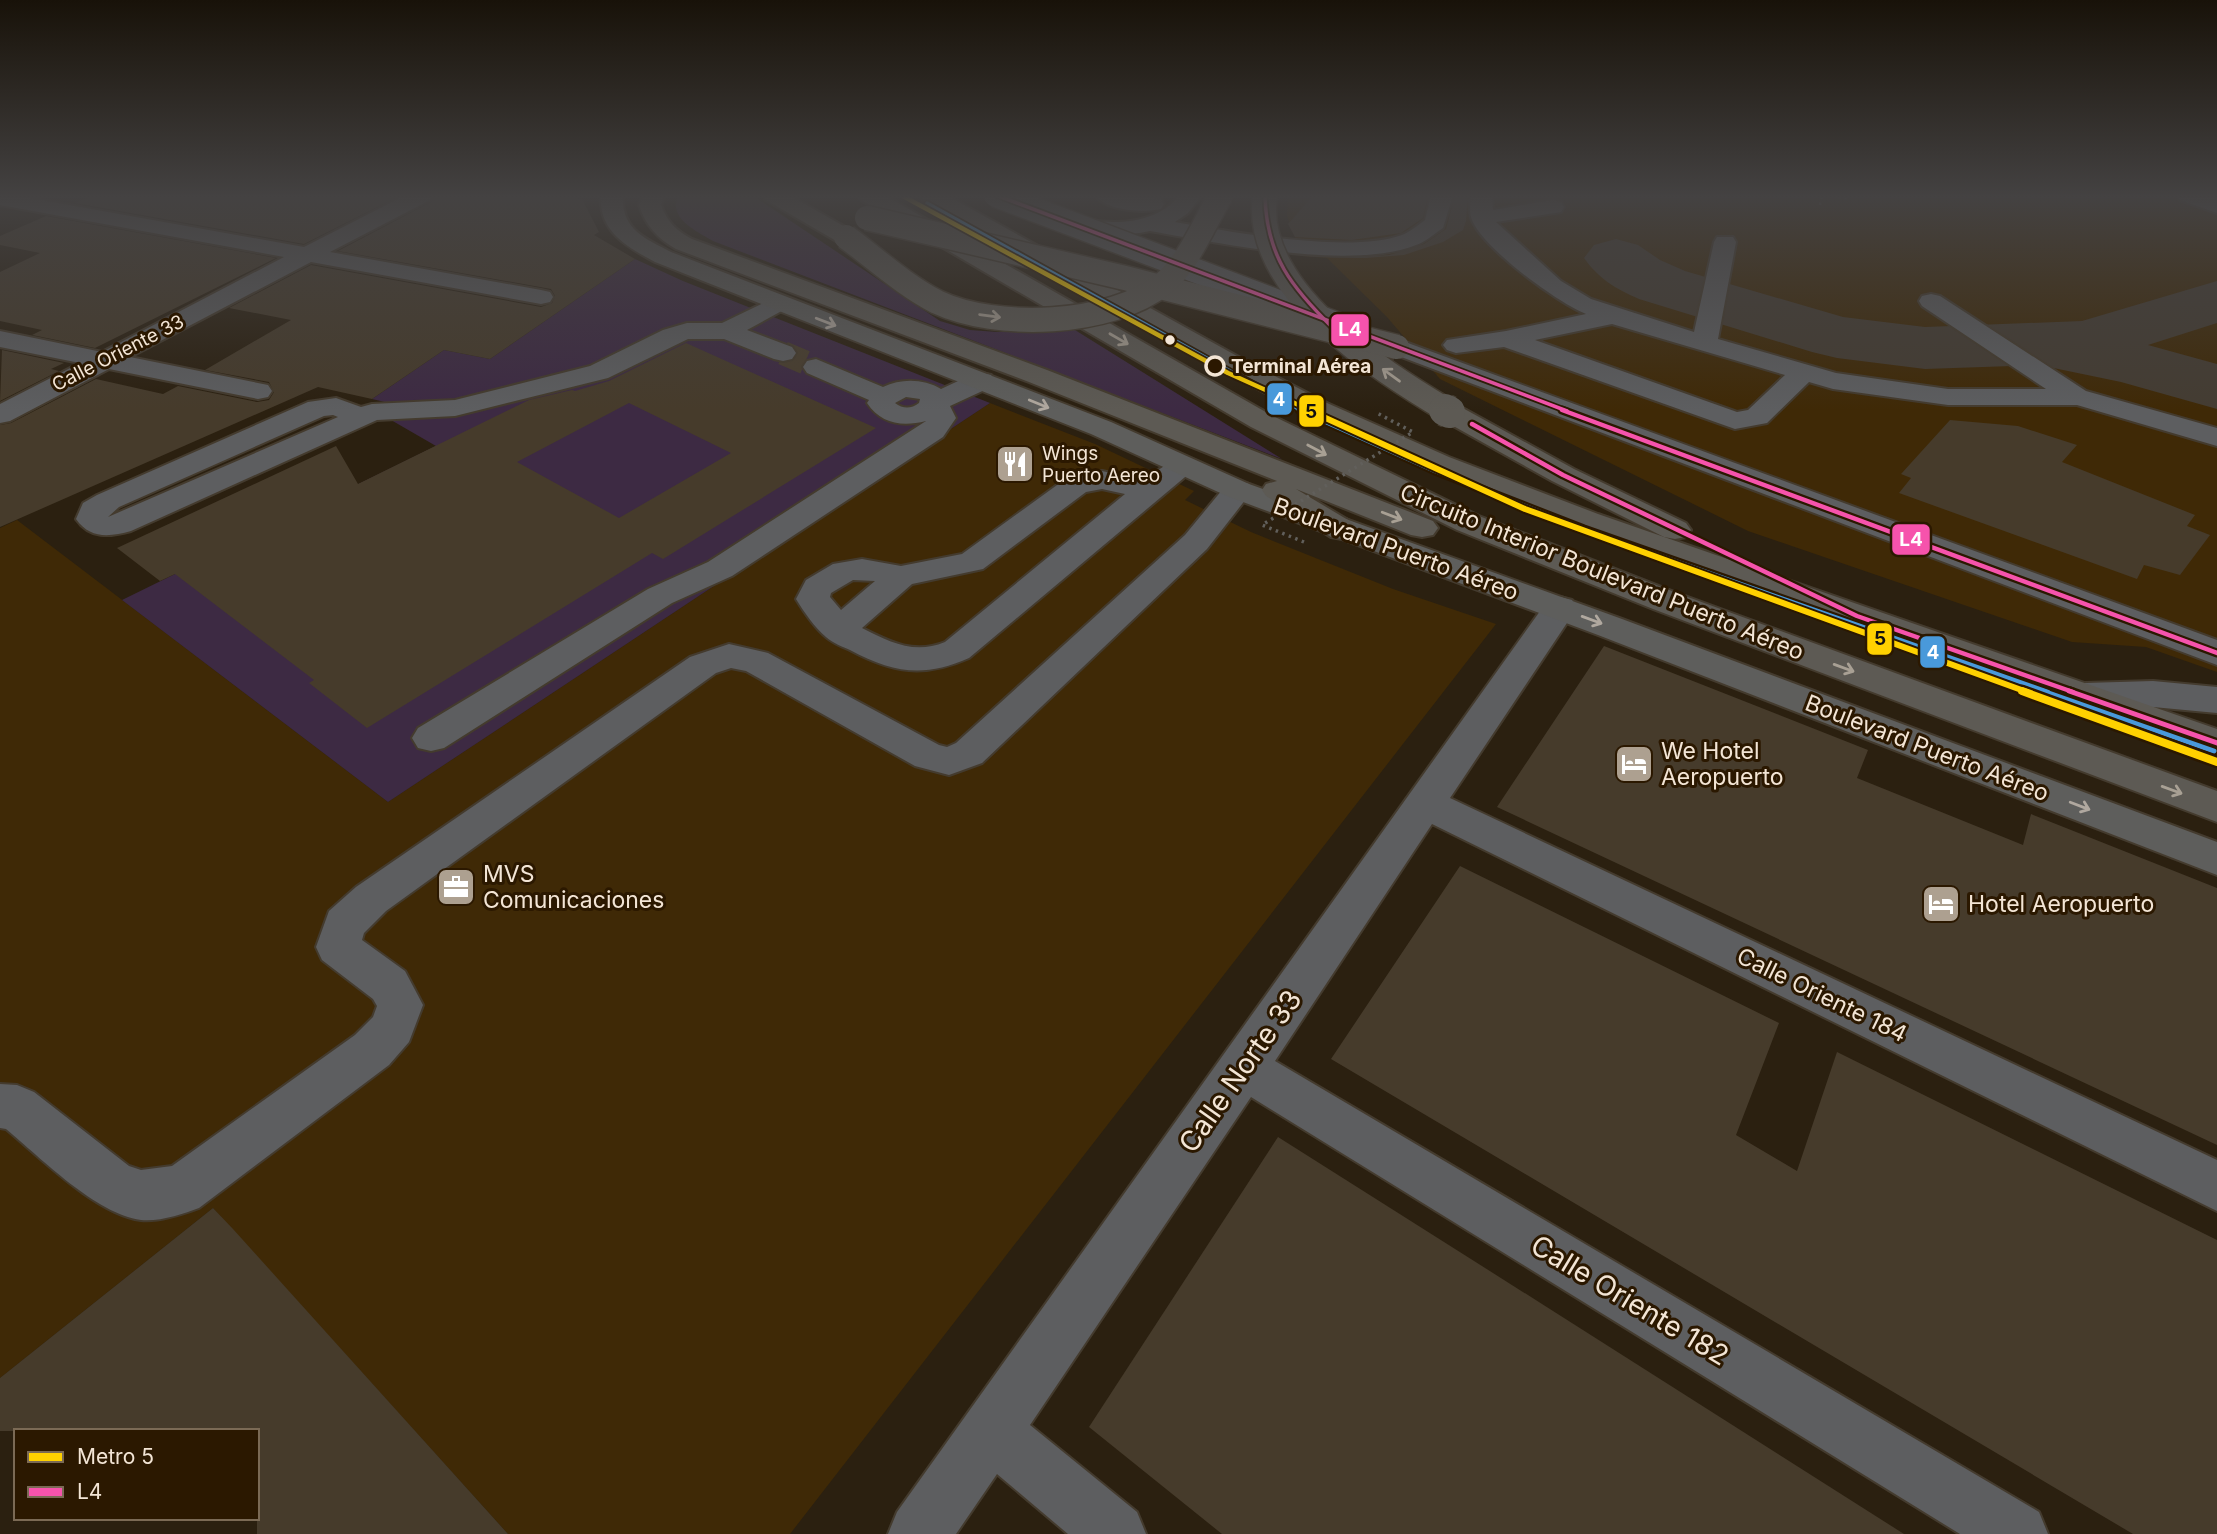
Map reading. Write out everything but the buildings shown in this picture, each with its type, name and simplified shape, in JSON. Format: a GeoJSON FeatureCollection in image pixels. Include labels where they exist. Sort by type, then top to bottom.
{"type":"FeatureCollection","features":[{"type":"Feature","properties":{"kind":"highway"},"geometry":{"type":"LineString","coordinates":[[746,267],[1539,571],[1665,601]]}},
{"type":"Feature","properties":{"kind":"highway"},"geometry":{"type":"LineString","coordinates":[[887,267],[924,293],[953,308],[1017,319],[1085,314],[1132,301],[1165,282],[1175,267]]}},
{"type":"Feature","properties":{"kind":"highway","name":"Circuito Interior Boulevard Puerto Aéreo"},"geometry":{"type":"LineString","coordinates":[[977,267],[1335,460],[1468,523],[1665,601],[2217,807]]}},
{"type":"Feature","properties":{"kind":"highway"},"geometry":{"type":"LineString","coordinates":[[1058,267],[1202,348],[1354,426],[1511,493],[2217,743]]}},
{"type":"Feature","properties":{"kind":"highway"},"geometry":{"type":"LineString","coordinates":[[1072,267],[1397,347]]}},
{"type":"Feature","properties":{"kind":"highway"},"geometry":{"type":"LineString","coordinates":[[1281,267],[1313,309],[1366,356],[1412,390],[1563,475],[1857,616]]}},
{"type":"Feature","properties":{"kind":"highway"},"geometry":{"type":"LineString","coordinates":[[1169,429],[1270,485],[1342,530]]}},
{"type":"Feature","properties":{"kind":"main road","name":"Boulevard Puerto Aéreo"},"geometry":{"type":"LineString","coordinates":[[687,267],[1101,428],[1182,467],[1238,490],[1560,608],[2217,859]]}},
{"type":"Feature","properties":{"kind":"street","name":"Calle Oriente 33"},"geometry":{"type":"LineString","coordinates":[[0,415],[285,267]]}},
{"type":"Feature","properties":{"kind":"street"},"geometry":{"type":"LineString","coordinates":[[378,267],[541,297]]}},
{"type":"Feature","properties":{"kind":"street"},"geometry":{"type":"LineString","coordinates":[[1185,267],[2217,653]]}},
{"type":"Feature","properties":{"kind":"street"},"geometry":{"type":"LineString","coordinates":[[1530,267],[1552,286],[1581,304],[1802,374],[1871,388],[1948,397],[2077,397],[2217,437]]}},
{"type":"Feature","properties":{"kind":"street"},"geometry":{"type":"LineString","coordinates":[[1704,344],[1720,267]]}},
{"type":"Feature","properties":{"kind":"street"},"geometry":{"type":"LineString","coordinates":[[1931,301],[2077,397]]}},
{"type":"Feature","properties":{"kind":"street"},"geometry":{"type":"LineString","coordinates":[[727,331],[778,303]]}},
{"type":"Feature","properties":{"kind":"street"},"geometry":{"type":"LineString","coordinates":[[1456,345],[1506,339],[1613,316]]}},
{"type":"Feature","properties":{"kind":"street"},"geometry":{"type":"LineString","coordinates":[[359,416],[336,406],[318,408],[108,500],[94,510],[92,519],[98,526],[104,527],[130,521],[359,416],[388,410],[434,411],[455,408],[599,372],[672,335],[687,331],[727,331],[783,353]]}},
{"type":"Feature","properties":{"kind":"street"},"geometry":{"type":"LineString","coordinates":[[0,339],[258,391]]}},
{"type":"Feature","properties":{"kind":"street"},"geometry":{"type":"LineString","coordinates":[[1506,339],[1735,421],[1756,417],[1802,374]]}},
{"type":"Feature","properties":{"kind":"street"},"geometry":{"type":"LineString","coordinates":[[816,367],[892,406],[913,425],[913,431],[900,453]]}},
{"type":"Feature","properties":{"kind":"street"},"geometry":{"type":"LineString","coordinates":[[934,404],[981,381]]}},
{"type":"Feature","properties":{"kind":"street"},"geometry":{"type":"LineString","coordinates":[[431,738],[660,596],[720,569],[933,431],[942,418],[934,404],[934,397],[921,389],[900,389],[892,406]]}},
{"type":"Feature","properties":{"kind":"street"},"geometry":{"type":"LineString","coordinates":[[1147,491],[1125,483],[1088,480],[1075,486],[972,562],[901,576],[852,568],[820,584],[813,599],[839,630],[890,656],[924,662],[942,658],[957,650],[1147,491],[1182,467]]}},
{"type":"Feature","properties":{"kind":"street"},"geometry":{"type":"LineString","coordinates":[[0,1106],[17,1108],[113,1185],[142,1195],[181,1190],[373,1050],[393,1028],[400,1005],[389,985],[338,947],[344,924],[371,899],[703,665],[729,656],[756,662],[928,756],[949,761],[969,753],[1196,542],[1238,490]]}},
{"type":"Feature","properties":{"kind":"street"},"geometry":{"type":"LineString","coordinates":[[839,630],[901,576]]}},
{"type":"Feature","properties":{"kind":"street","name":"Calle Norte 33"},"geometry":{"type":"LineString","coordinates":[[919,1534],[1242,1066],[1427,804],[1560,608]]}},
{"type":"Feature","properties":{"kind":"street"},"geometry":{"type":"LineString","coordinates":[[2085,696],[2153,694],[2217,700]]}},
{"type":"Feature","properties":{"kind":"street","name":"Calle Oriente 184"},"geometry":{"type":"LineString","coordinates":[[1427,804],[2217,1186]]}},
{"type":"Feature","properties":{"kind":"street","name":"Calle Oriente 182"},"geometry":{"type":"LineString","coordinates":[[1242,1066],[2017,1534]]}},
{"type":"Feature","properties":{"kind":"street"},"geometry":{"type":"LineString","coordinates":[[992,1431],[1115,1534]]}},
{"type":"Feature","properties":{"kind":"path"},"geometry":{"type":"LineString","coordinates":[[1304,542],[1262,525],[1413,432],[1375,412]]}},
{"type":"Feature","properties":{"kind":"shaded area"},"geometry":{"type":"Polygon","coordinates":[[[624,267],[652,267],[990,403],[388,802],[122,600],[436,446],[391,420],[415,409],[372,399],[444,350],[490,359],[624,267]]]}},
{"type":"Feature","properties":{"kind":"shaded area"},"geometry":{"type":"Polygon","coordinates":[[[780,267],[859,267],[940,321],[970,330],[1075,330],[1282,459],[780,267]]]}},
{"type":"Feature","properties":{"kind":"shaded area"},"geometry":{"type":"Polygon","coordinates":[[[1336,267],[2217,267],[2217,672],[2146,647],[2072,642],[1748,531],[1440,379],[1387,317],[1336,267]]]}},
{"type":"Feature","properties":{"kind":"shaded area"},"geometry":{"type":"Polygon","coordinates":[[[990,403],[1095,444],[1194,491],[1185,500],[1251,532],[1393,589],[1496,624],[790,1534],[508,1534],[213,1208],[0,1378],[0,528],[17,520],[388,802],[990,403]]]}},
{"type":"Feature","properties":{"kind":"taxiway"},"geometry":{"type":"LineString","coordinates":[[1627,267],[1662,285],[1837,337],[1925,348],[2088,342],[2217,301]]}},
{"type":"Feature","properties":{"kind":"taxiway"},"geometry":{"type":"LineString","coordinates":[[2064,350],[2132,363],[2217,387]]}},
{"type":"Feature","properties":{"kind":"tunnel"},"geometry":{"type":"LineString","coordinates":[[783,353],[816,367]]}},
{"type":"Feature","properties":{"kind":"metro line","name":"5"},"geometry":{"type":"LineString","coordinates":[[1033,267],[1228,373],[1525,509],[2217,762]]}},
{"type":"Feature","properties":{"kind":"transit line","name":"4"},"geometry":{"type":"LineString","coordinates":[[1040,267],[1313,417],[1435,471],[1584,529],[2214,751]]}},
{"type":"Feature","properties":{"kind":"transit line","name":"L4"},"geometry":{"type":"LineString","coordinates":[[1184,267],[2217,653]]}},
{"type":"Feature","properties":{"kind":"transit line","name":"L4"},"geometry":{"type":"LineString","coordinates":[[1281,267],[1293,285],[1334,329]]}},
{"type":"Feature","properties":{"kind":"transit line","name":"L4"},"geometry":{"type":"LineString","coordinates":[[1472,424],[1563,475],[1857,616],[2217,743]]}},
{"type":"Feature","properties":{"kind":"place","name":"Terminal Aérea"},"geometry":{"type":"Point","coordinates":[1215,366]}},
{"type":"Feature","properties":{"kind":"place","name":"Wings Puerto Aereo"},"geometry":{"type":"Point","coordinates":[1015,464]}},
{"type":"Feature","properties":{"kind":"place","name":"We Hotel Aeropuerto"},"geometry":{"type":"Point","coordinates":[1634,764]}},
{"type":"Feature","properties":{"kind":"place","name":"MVS Comunicaciones"},"geometry":{"type":"Point","coordinates":[456,887]}},
{"type":"Feature","properties":{"kind":"place","name":"Hotel Aeropuerto"},"geometry":{"type":"Point","coordinates":[1941,904]}}]}
